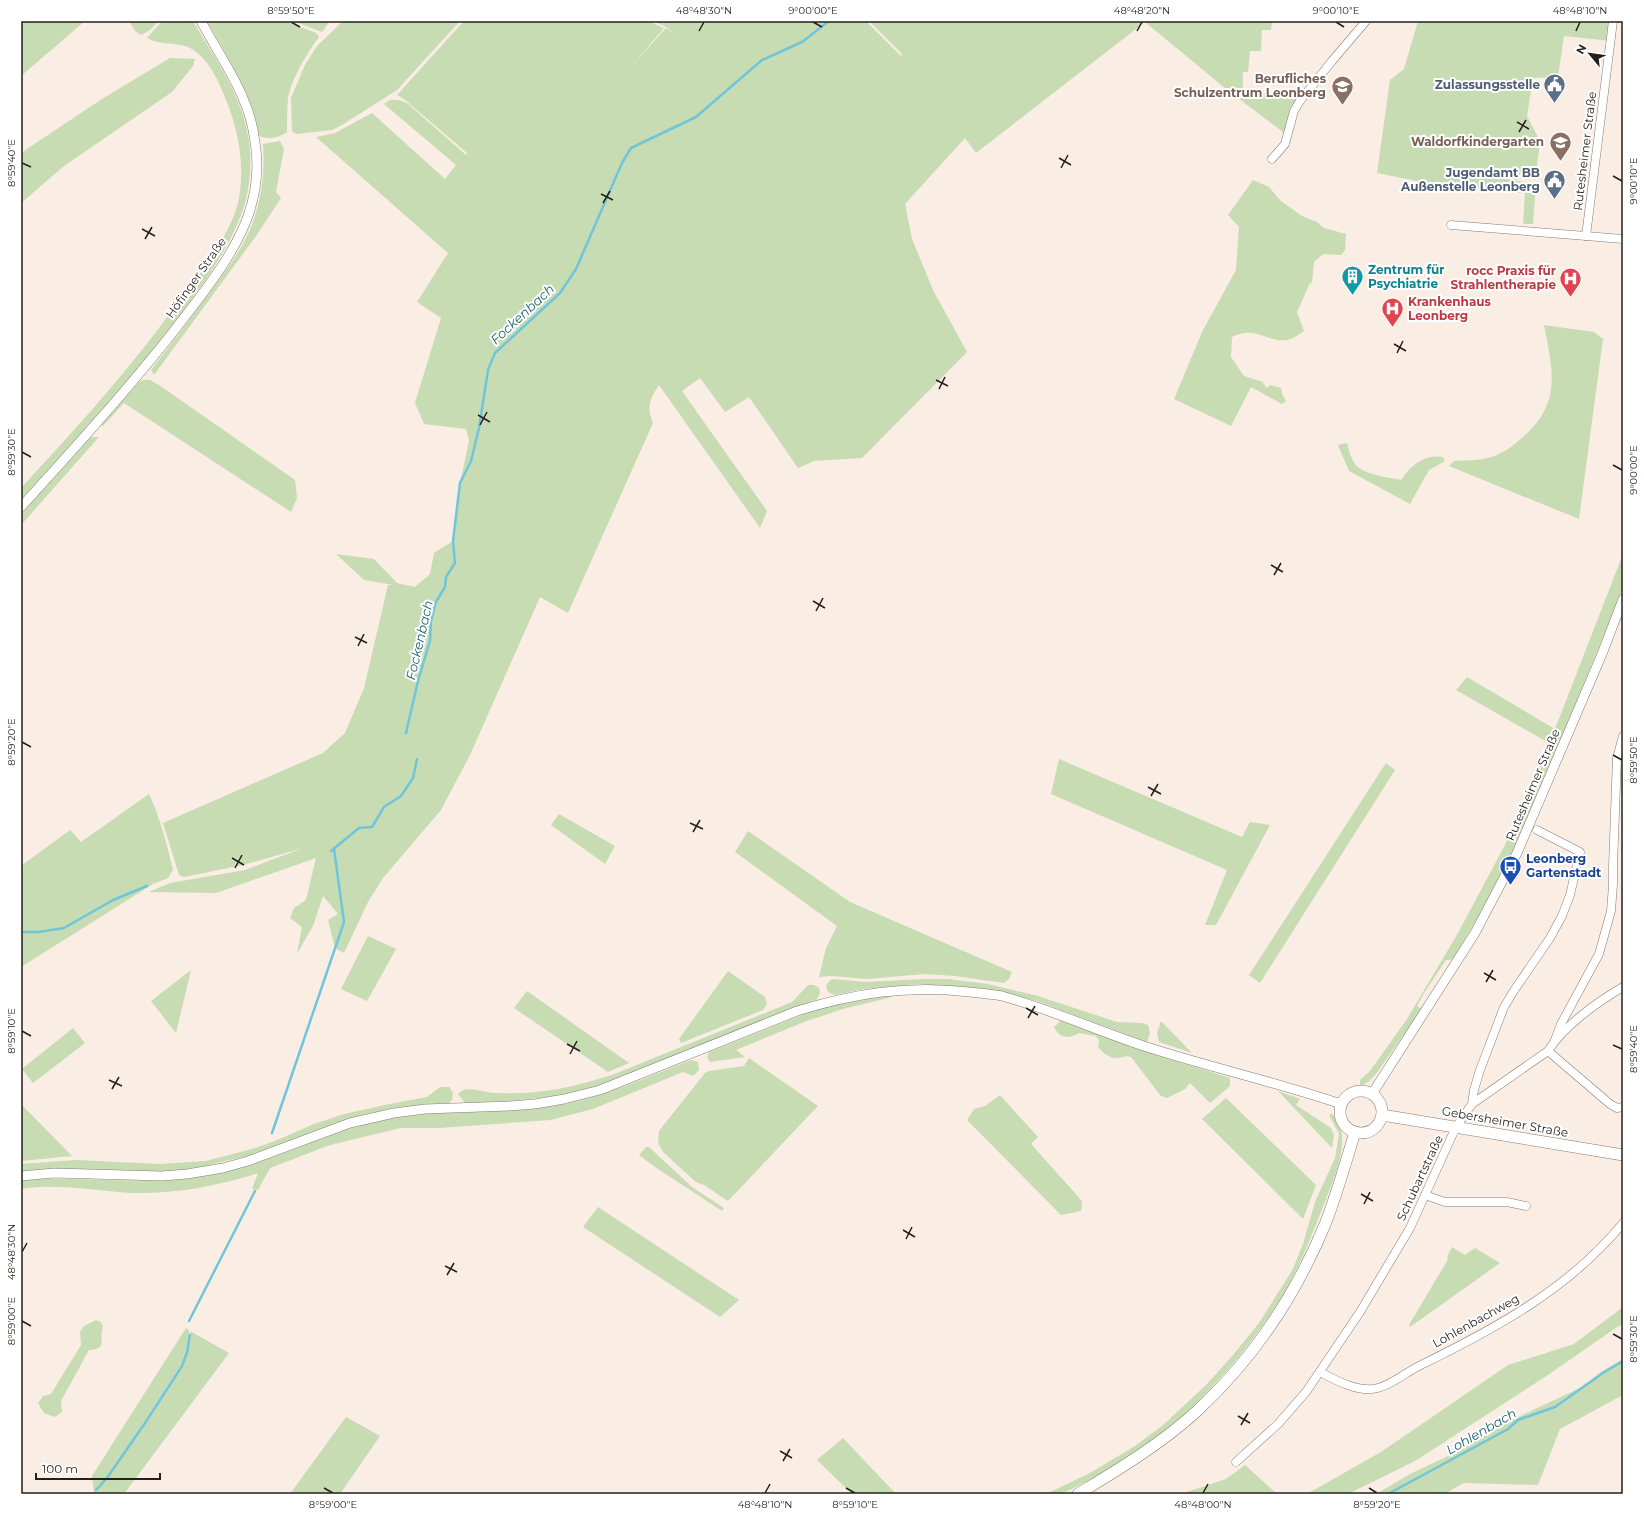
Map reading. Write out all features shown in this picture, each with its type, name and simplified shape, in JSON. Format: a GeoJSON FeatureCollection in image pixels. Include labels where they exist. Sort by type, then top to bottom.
{"type":"FeatureCollection","features":[{"type":"Feature","properties":{"kind":"main road"},"geometry":{"type":"LineString","coordinates":[[1366,1091],[1372,1094],[1381,1105],[1382,1115],[1378,1125],[1370,1131],[1360,1133],[1355,1132],[1345,1126],[1340,1116],[1341,1104],[1344,1099],[1354,1092],[1366,1091]]}},
{"type":"Feature","properties":{"kind":"main road","name":"Gebersheimer Straße"},"geometry":{"type":"LineString","coordinates":[[1382,1115],[1623,1155]]}},
{"type":"Feature","properties":{"kind":"main road"},"geometry":{"type":"LineString","coordinates":[[1078,1494],[1138,1457],[1196,1412],[1226,1382],[1256,1346],[1290,1294],[1326,1222],[1355,1132]]}},
{"type":"Feature","properties":{"kind":"street"},"geometry":{"type":"LineString","coordinates":[[1272,159],[1285,144],[1294,111],[1300,101],[1366,21]]}},
{"type":"Feature","properties":{"kind":"street","name":"Rutesheimer Straße"},"geometry":{"type":"LineString","coordinates":[[1586,236],[1613,21]]}},
{"type":"Feature","properties":{"kind":"street","name":"Höfinger Straße"},"geometry":{"type":"LineString","coordinates":[[21,507],[156,355],[200,297],[232,251],[248,217],[255,188],[257,164],[256,142],[251,120],[234,77],[203,25]]}},
{"type":"Feature","properties":{"kind":"street"},"geometry":{"type":"LineString","coordinates":[[1451,225],[1623,239]]}},
{"type":"Feature","properties":{"kind":"street","name":"Rutesheimer Straße"},"geometry":{"type":"LineString","coordinates":[[1372,1094],[1475,933],[1517,853],[1596,668],[1623,599]]}},
{"type":"Feature","properties":{"kind":"street"},"geometry":{"type":"LineString","coordinates":[[1472,1104],[1548,1051],[1598,954],[1611,911],[1614,886],[1613,866],[1617,758],[1623,736]]}},
{"type":"Feature","properties":{"kind":"street","name":"Schubartstraße"},"geometry":{"type":"LineString","coordinates":[[1236,1462],[1278,1424],[1293,1408],[1320,1372],[1360,1312],[1410,1228],[1456,1127],[1472,1104],[1474,1090],[1480,1070],[1504,1007],[1550,938],[1562,916],[1576,871],[1580,852],[1536,830]]}},
{"type":"Feature","properties":{"kind":"street"},"geometry":{"type":"LineString","coordinates":[[1555,1040],[1607,996],[1623,986]]}},
{"type":"Feature","properties":{"kind":"street"},"geometry":{"type":"LineString","coordinates":[[21,1176],[54,1174],[162,1176],[188,1174],[223,1168],[248,1161],[350,1123],[394,1113],[425,1109],[523,1105],[564,1099],[600,1090],[797,1011],[826,1002],[871,992],[910,989],[946,989],[1000,996],[1050,1010],[1149,1048],[1341,1104]]}},
{"type":"Feature","properties":{"kind":"street"},"geometry":{"type":"LineString","coordinates":[[1548,1051],[1610,1104],[1617,1108],[1623,1106]]}},
{"type":"Feature","properties":{"kind":"street"},"geometry":{"type":"LineString","coordinates":[[1425,1195],[1445,1202],[1507,1202],[1526,1206]]}},
{"type":"Feature","properties":{"kind":"street","name":"Lohlenbachweg"},"geometry":{"type":"LineString","coordinates":[[1320,1372],[1336,1380],[1365,1389],[1378,1388],[1391,1382],[1411,1370],[1493,1328],[1530,1305],[1565,1281],[1589,1260],[1605,1245],[1623,1223]]}},
{"type":"Feature","properties":{"kind":"green space"},"geometry":{"type":"Polygon","coordinates":[[[21,21],[85,21],[21,76],[21,21]]]}},
{"type":"Feature","properties":{"kind":"green space"},"geometry":{"type":"Polygon","coordinates":[[[129,21],[159,21],[150,30],[141,35],[135,31],[129,21]]]}},
{"type":"Feature","properties":{"kind":"green space"},"geometry":{"type":"Polygon","coordinates":[[[162,21],[193,21],[227,78],[234,93],[246,124],[250,150],[250,178],[244,206],[235,230],[219,259],[183,311],[118,392],[21,500],[21,488],[103,397],[204,269],[221,243],[234,216],[238,203],[241,178],[240,153],[236,129],[222,90],[211,68],[195,51],[178,44],[153,41],[147,38],[162,21]]]}},
{"type":"Feature","properties":{"kind":"green space"},"geometry":{"type":"Polygon","coordinates":[[[207,21],[285,21],[316,33],[319,37],[300,66],[290,91],[288,98],[287,132],[274,138],[259,136],[250,105],[238,76],[207,21]]]}},
{"type":"Feature","properties":{"kind":"green space"},"geometry":{"type":"Polygon","coordinates":[[[293,21],[330,21],[322,32],[293,21]]]}},
{"type":"Feature","properties":{"kind":"green space"},"geometry":{"type":"Polygon","coordinates":[[[343,21],[460,21],[397,90],[332,130],[297,134],[292,132],[291,98],[305,65],[317,46],[343,21]]]}},
{"type":"Feature","properties":{"kind":"green space"},"geometry":{"type":"Polygon","coordinates":[[[464,21],[648,21],[664,28],[630,68],[666,28],[676,34],[666,27],[653,21],[866,21],[901,56],[902,54],[869,21],[1272,21],[1271,30],[1262,30],[1261,51],[1250,51],[1248,72],[1243,72],[1243,92],[1294,95],[1295,88],[1308,91],[1300,101],[1288,136],[1226,89],[1145,22],[976,153],[965,138],[905,204],[912,239],[933,290],[967,352],[862,458],[814,461],[798,468],[749,397],[725,412],[700,378],[682,391],[767,511],[760,528],[659,385],[653,394],[649,407],[653,423],[568,613],[540,597],[470,755],[441,810],[383,878],[368,902],[344,953],[335,948],[328,920],[338,914],[323,896],[313,926],[297,954],[302,927],[290,918],[294,908],[306,900],[316,858],[216,893],[149,892],[170,883],[245,870],[303,848],[243,865],[184,877],[179,875],[163,823],[323,753],[345,733],[364,688],[388,585],[394,585],[364,580],[336,554],[374,559],[397,583],[415,587],[430,574],[434,553],[453,541],[460,483],[469,441],[466,429],[424,424],[415,403],[441,318],[417,302],[448,253],[316,137],[335,133],[372,113],[445,179],[456,165],[384,104],[390,100],[398,100],[407,103],[466,155],[467,153],[404,99],[397,95],[464,21]]]}},
{"type":"Feature","properties":{"kind":"green space"},"geometry":{"type":"Polygon","coordinates":[[[1418,21],[1613,21],[1611,41],[1564,36],[1558,77],[1533,78],[1527,116],[1540,141],[1537,167],[1525,166],[1516,181],[1536,183],[1533,224],[1523,224],[1525,193],[1446,187],[1377,173],[1390,80],[1404,69],[1418,21]]]}},
{"type":"Feature","properties":{"kind":"green space"},"geometry":{"type":"Polygon","coordinates":[[[170,58],[195,59],[193,66],[172,92],[64,166],[21,203],[21,153],[102,99],[170,58]]]}},
{"type":"Feature","properties":{"kind":"green space"},"geometry":{"type":"Polygon","coordinates":[[[280,141],[284,149],[276,192],[281,198],[256,236],[154,375],[151,370],[223,275],[246,239],[254,219],[261,192],[264,163],[263,144],[280,141]]]}},
{"type":"Feature","properties":{"kind":"green space"},"geometry":{"type":"Polygon","coordinates":[[[1253,180],[1269,187],[1281,201],[1302,216],[1317,222],[1324,228],[1346,234],[1345,250],[1341,255],[1323,254],[1314,262],[1312,283],[1310,283],[1297,312],[1304,331],[1294,338],[1287,340],[1273,339],[1255,333],[1240,334],[1232,337],[1231,357],[1244,376],[1263,382],[1266,388],[1271,385],[1281,388],[1282,394],[1286,401],[1282,404],[1251,387],[1231,426],[1174,399],[1203,330],[1236,270],[1239,227],[1228,215],[1253,180]]]}},
{"type":"Feature","properties":{"kind":"green space"},"geometry":{"type":"Polygon","coordinates":[[[1544,325],[1594,332],[1603,339],[1579,519],[1449,466],[1454,461],[1483,459],[1492,457],[1506,450],[1522,438],[1535,425],[1544,412],[1549,399],[1552,372],[1544,325]]]}},
{"type":"Feature","properties":{"kind":"green space"},"geometry":{"type":"Polygon","coordinates":[[[143,380],[150,380],[159,385],[295,480],[297,498],[291,512],[124,403],[102,427],[102,423],[139,382],[143,380]]]}},
{"type":"Feature","properties":{"kind":"green space"},"geometry":{"type":"Polygon","coordinates":[[[91,437],[99,437],[21,525],[21,514],[91,437]]]}},
{"type":"Feature","properties":{"kind":"green space"},"geometry":{"type":"Polygon","coordinates":[[[1347,443],[1353,460],[1359,468],[1374,475],[1401,480],[1414,465],[1424,459],[1430,457],[1443,457],[1445,461],[1429,470],[1410,504],[1349,471],[1338,445],[1347,443]]]}},
{"type":"Feature","properties":{"kind":"green space"},"geometry":{"type":"Polygon","coordinates":[[[1623,554],[1623,588],[1537,799],[1514,850],[1492,894],[1456,954],[1451,960],[1446,960],[1424,993],[1417,1006],[1422,1009],[1376,1074],[1368,1082],[1360,1086],[1360,1080],[1370,1071],[1407,1019],[1458,933],[1505,845],[1549,743],[1456,690],[1467,677],[1555,729],[1623,554]]]}},
{"type":"Feature","properties":{"kind":"green space"},"geometry":{"type":"Polygon","coordinates":[[[1059,759],[1242,837],[1250,822],[1270,825],[1216,925],[1205,925],[1227,870],[1051,794],[1059,759]]]}},
{"type":"Feature","properties":{"kind":"green space"},"geometry":{"type":"Polygon","coordinates":[[[1386,763],[1395,770],[1260,983],[1249,975],[1386,763]]]}},
{"type":"Feature","properties":{"kind":"green space"},"geometry":{"type":"Polygon","coordinates":[[[149,794],[169,851],[173,870],[168,878],[153,884],[21,967],[21,866],[70,830],[81,842],[149,794]]]}},
{"type":"Feature","properties":{"kind":"green space"},"geometry":{"type":"Polygon","coordinates":[[[559,814],[615,846],[605,864],[551,825],[559,814]]]}},
{"type":"Feature","properties":{"kind":"green space"},"geometry":{"type":"Polygon","coordinates":[[[748,831],[850,902],[1012,972],[1009,979],[1004,983],[955,976],[924,974],[868,979],[831,976],[819,977],[826,948],[837,926],[735,852],[748,831]]]}},
{"type":"Feature","properties":{"kind":"green space"},"geometry":{"type":"Polygon","coordinates":[[[368,936],[396,949],[367,1001],[341,989],[368,936]]]}},
{"type":"Feature","properties":{"kind":"green space"},"geometry":{"type":"Polygon","coordinates":[[[191,970],[176,1033],[151,1001],[191,970]]]}},
{"type":"Feature","properties":{"kind":"green space"},"geometry":{"type":"Polygon","coordinates":[[[728,971],[765,997],[767,1004],[763,1010],[681,1043],[679,1039],[728,971]]]}},
{"type":"Feature","properties":{"kind":"green space"},"geometry":{"type":"Polygon","coordinates":[[[835,979],[865,982],[948,979],[988,984],[1038,996],[1117,1022],[1142,1023],[1148,1025],[1150,1033],[1147,1042],[1037,1001],[993,990],[919,984],[864,989],[834,995],[828,992],[826,986],[830,980],[835,979]]]}},
{"type":"Feature","properties":{"kind":"green space"},"geometry":{"type":"Polygon","coordinates":[[[808,985],[814,985],[819,988],[820,993],[817,999],[609,1082],[566,1095],[511,1101],[465,1103],[458,1094],[461,1091],[470,1089],[495,1093],[541,1092],[582,1084],[612,1075],[792,1002],[808,985]]]}},
{"type":"Feature","properties":{"kind":"green space"},"geometry":{"type":"Polygon","coordinates":[[[527,991],[629,1063],[608,1072],[514,1008],[527,991]]]}},
{"type":"Feature","properties":{"kind":"green space"},"geometry":{"type":"Polygon","coordinates":[[[889,995],[892,997],[843,1009],[804,1022],[736,1050],[745,1057],[710,1062],[707,1057],[709,1052],[807,1013],[846,1001],[889,995]]]}},
{"type":"Feature","properties":{"kind":"green space"},"geometry":{"type":"Polygon","coordinates":[[[1062,1019],[1147,1052],[1230,1078],[1230,1086],[1210,1103],[1190,1083],[1185,1089],[1167,1098],[1161,1096],[1131,1057],[1126,1056],[1112,1058],[1107,1055],[1098,1047],[1099,1040],[1096,1036],[1079,1033],[1065,1037],[1059,1034],[1054,1027],[1062,1019]]]}},
{"type":"Feature","properties":{"kind":"green space"},"geometry":{"type":"Polygon","coordinates":[[[1161,1021],[1192,1053],[1159,1042],[1157,1033],[1161,1021]]]}},
{"type":"Feature","properties":{"kind":"green space"},"geometry":{"type":"Polygon","coordinates":[[[73,1028],[85,1043],[33,1083],[22,1069],[73,1028]]]}},
{"type":"Feature","properties":{"kind":"green space"},"geometry":{"type":"Polygon","coordinates":[[[749,1058],[818,1106],[728,1201],[704,1185],[696,1182],[663,1152],[658,1143],[659,1131],[705,1073],[709,1071],[744,1066],[749,1058]]]}},
{"type":"Feature","properties":{"kind":"green space"},"geometry":{"type":"Polygon","coordinates":[[[691,1060],[698,1062],[699,1070],[693,1076],[683,1072],[593,1109],[550,1120],[439,1128],[401,1128],[330,1145],[270,1168],[258,1190],[252,1189],[258,1173],[228,1182],[179,1191],[131,1193],[63,1187],[35,1187],[21,1189],[21,1180],[33,1179],[160,1180],[210,1175],[256,1163],[336,1133],[376,1121],[436,1113],[514,1110],[571,1103],[623,1087],[691,1060]]]}},
{"type":"Feature","properties":{"kind":"green space"},"geometry":{"type":"Polygon","coordinates":[[[440,1087],[449,1087],[453,1093],[452,1100],[449,1103],[393,1108],[350,1118],[251,1155],[188,1170],[163,1172],[73,1169],[21,1171],[21,1164],[75,1160],[160,1164],[206,1161],[252,1149],[314,1124],[344,1114],[427,1097],[440,1087]]]}},
{"type":"Feature","properties":{"kind":"green space"},"geometry":{"type":"Polygon","coordinates":[[[1278,1091],[1300,1099],[1296,1105],[1331,1128],[1334,1135],[1332,1148],[1278,1091]]]}},
{"type":"Feature","properties":{"kind":"green space"},"geometry":{"type":"Polygon","coordinates":[[[1000,1095],[1038,1137],[1031,1144],[1082,1201],[1081,1211],[1061,1215],[967,1120],[974,1109],[985,1106],[1000,1095]]]}},
{"type":"Feature","properties":{"kind":"green space"},"geometry":{"type":"Polygon","coordinates":[[[1226,1098],[1316,1185],[1303,1219],[1202,1119],[1226,1098]]]}},
{"type":"Feature","properties":{"kind":"green space"},"geometry":{"type":"Polygon","coordinates":[[[21,1104],[72,1156],[21,1161],[21,1104]]]}},
{"type":"Feature","properties":{"kind":"green space"},"geometry":{"type":"Polygon","coordinates":[[[1332,1114],[1338,1122],[1342,1132],[1341,1155],[1338,1167],[1297,1268],[1279,1303],[1261,1328],[1221,1378],[1168,1429],[1148,1444],[1107,1470],[1063,1493],[1046,1494],[1090,1473],[1135,1446],[1163,1425],[1206,1385],[1259,1323],[1293,1269],[1303,1244],[1315,1202],[1335,1158],[1339,1134],[1329,1115],[1332,1114]]]}},
{"type":"Feature","properties":{"kind":"green space"},"geometry":{"type":"Polygon","coordinates":[[[646,1147],[649,1147],[692,1187],[724,1208],[722,1211],[639,1155],[646,1147]]]}},
{"type":"Feature","properties":{"kind":"green space"},"geometry":{"type":"Polygon","coordinates":[[[598,1207],[739,1300],[720,1317],[583,1227],[598,1207]]]}},
{"type":"Feature","properties":{"kind":"green space"},"geometry":{"type":"Polygon","coordinates":[[[1452,1247],[1465,1255],[1475,1248],[1500,1263],[1410,1327],[1409,1325],[1447,1261],[1452,1247]]]}},
{"type":"Feature","properties":{"kind":"green space"},"geometry":{"type":"Polygon","coordinates":[[[1623,1307],[1623,1323],[1542,1379],[1415,1461],[1348,1494],[1307,1494],[1381,1452],[1508,1365],[1574,1344],[1623,1307]]]}},
{"type":"Feature","properties":{"kind":"green space"},"geometry":{"type":"Polygon","coordinates":[[[96,1320],[101,1322],[103,1327],[101,1345],[99,1348],[89,1350],[61,1401],[62,1412],[55,1417],[44,1413],[38,1403],[43,1396],[51,1394],[81,1345],[80,1332],[84,1326],[96,1320]]]}},
{"type":"Feature","properties":{"kind":"green space"},"geometry":{"type":"Polygon","coordinates":[[[186,1328],[189,1330],[190,1338],[181,1365],[107,1479],[183,1366],[191,1338],[190,1331],[229,1353],[124,1494],[94,1494],[92,1476],[186,1328]]]}},
{"type":"Feature","properties":{"kind":"green space"},"geometry":{"type":"Polygon","coordinates":[[[1623,1359],[1623,1395],[1560,1429],[1538,1485],[1464,1483],[1444,1494],[1376,1494],[1412,1473],[1444,1458],[1516,1418],[1582,1387],[1602,1371],[1623,1359]]]}},
{"type":"Feature","properties":{"kind":"green space"},"geometry":{"type":"Polygon","coordinates":[[[346,1417],[380,1436],[340,1494],[290,1494],[346,1417]]]}},
{"type":"Feature","properties":{"kind":"green space"},"geometry":{"type":"Polygon","coordinates":[[[843,1438],[896,1494],[852,1494],[817,1460],[843,1438]]]}},
{"type":"Feature","properties":{"kind":"green space"},"geometry":{"type":"Polygon","coordinates":[[[1245,1465],[1277,1494],[1181,1494],[1226,1479],[1245,1465]]]}},
{"type":"Feature","properties":{"kind":"waterway","name":"Fockenbach"},"geometry":{"type":"LineString","coordinates":[[406,733],[418,681],[430,641],[431,621],[436,602],[445,587],[446,577],[455,563],[453,541],[460,483],[471,461],[479,428],[488,370],[495,353],[560,293],[576,269],[622,163],[631,148],[696,117],[762,60],[802,42],[829,21]]}},
{"type":"Feature","properties":{"kind":"waterway","name":"Fockenbach"},"geometry":{"type":"LineString","coordinates":[[331,851],[359,828],[372,827],[384,807],[401,796],[413,778],[417,759]]}},
{"type":"Feature","properties":{"kind":"waterway"},"geometry":{"type":"LineString","coordinates":[[272,1133],[344,922],[334,849]]}},
{"type":"Feature","properties":{"kind":"waterway","name":"Fockenbach"},"geometry":{"type":"LineString","coordinates":[[21,932],[39,932],[64,928],[113,900],[147,886]]}},
{"type":"Feature","properties":{"kind":"waterway"},"geometry":{"type":"LineString","coordinates":[[189,1321],[255,1191]]}},
{"type":"Feature","properties":{"kind":"waterway"},"geometry":{"type":"LineString","coordinates":[[96,1490],[107,1478],[182,1366],[187,1352],[190,1335]]}},
{"type":"Feature","properties":{"kind":"waterway","name":"Lohlenbach"},"geometry":{"type":"LineString","coordinates":[[1388,1494],[1508,1429],[1518,1420],[1555,1407],[1603,1373],[1623,1361]]}},
{"type":"Feature","properties":{"kind":"place","name":"Zulassungsstelle"},"geometry":{"type":"Point","coordinates":[1555,104]}},
{"type":"Feature","properties":{"kind":"place","name":"Berufliches Schulzentrum Leonberg"},"geometry":{"type":"Point","coordinates":[1342,106]}},
{"type":"Feature","properties":{"kind":"place","name":"Waldorfkindergarten"},"geometry":{"type":"Point","coordinates":[1560,162]}},
{"type":"Feature","properties":{"kind":"place","name":"Jugendamt BB Außenstelle Leonberg"},"geometry":{"type":"Point","coordinates":[1555,200]}},
{"type":"Feature","properties":{"kind":"place","name":"Zentrum für Psychiatrie"},"geometry":{"type":"Point","coordinates":[1352,296]}},
{"type":"Feature","properties":{"kind":"place","name":"rocc Praxis für Strahlentherapie"},"geometry":{"type":"Point","coordinates":[1571,298]}},
{"type":"Feature","properties":{"kind":"place","name":"Krankenhaus Leonberg"},"geometry":{"type":"Point","coordinates":[1392,328]}},
{"type":"Feature","properties":{"kind":"place","name":"Leonberg Gartenstadt"},"geometry":{"type":"Point","coordinates":[1510,886]}}]}
